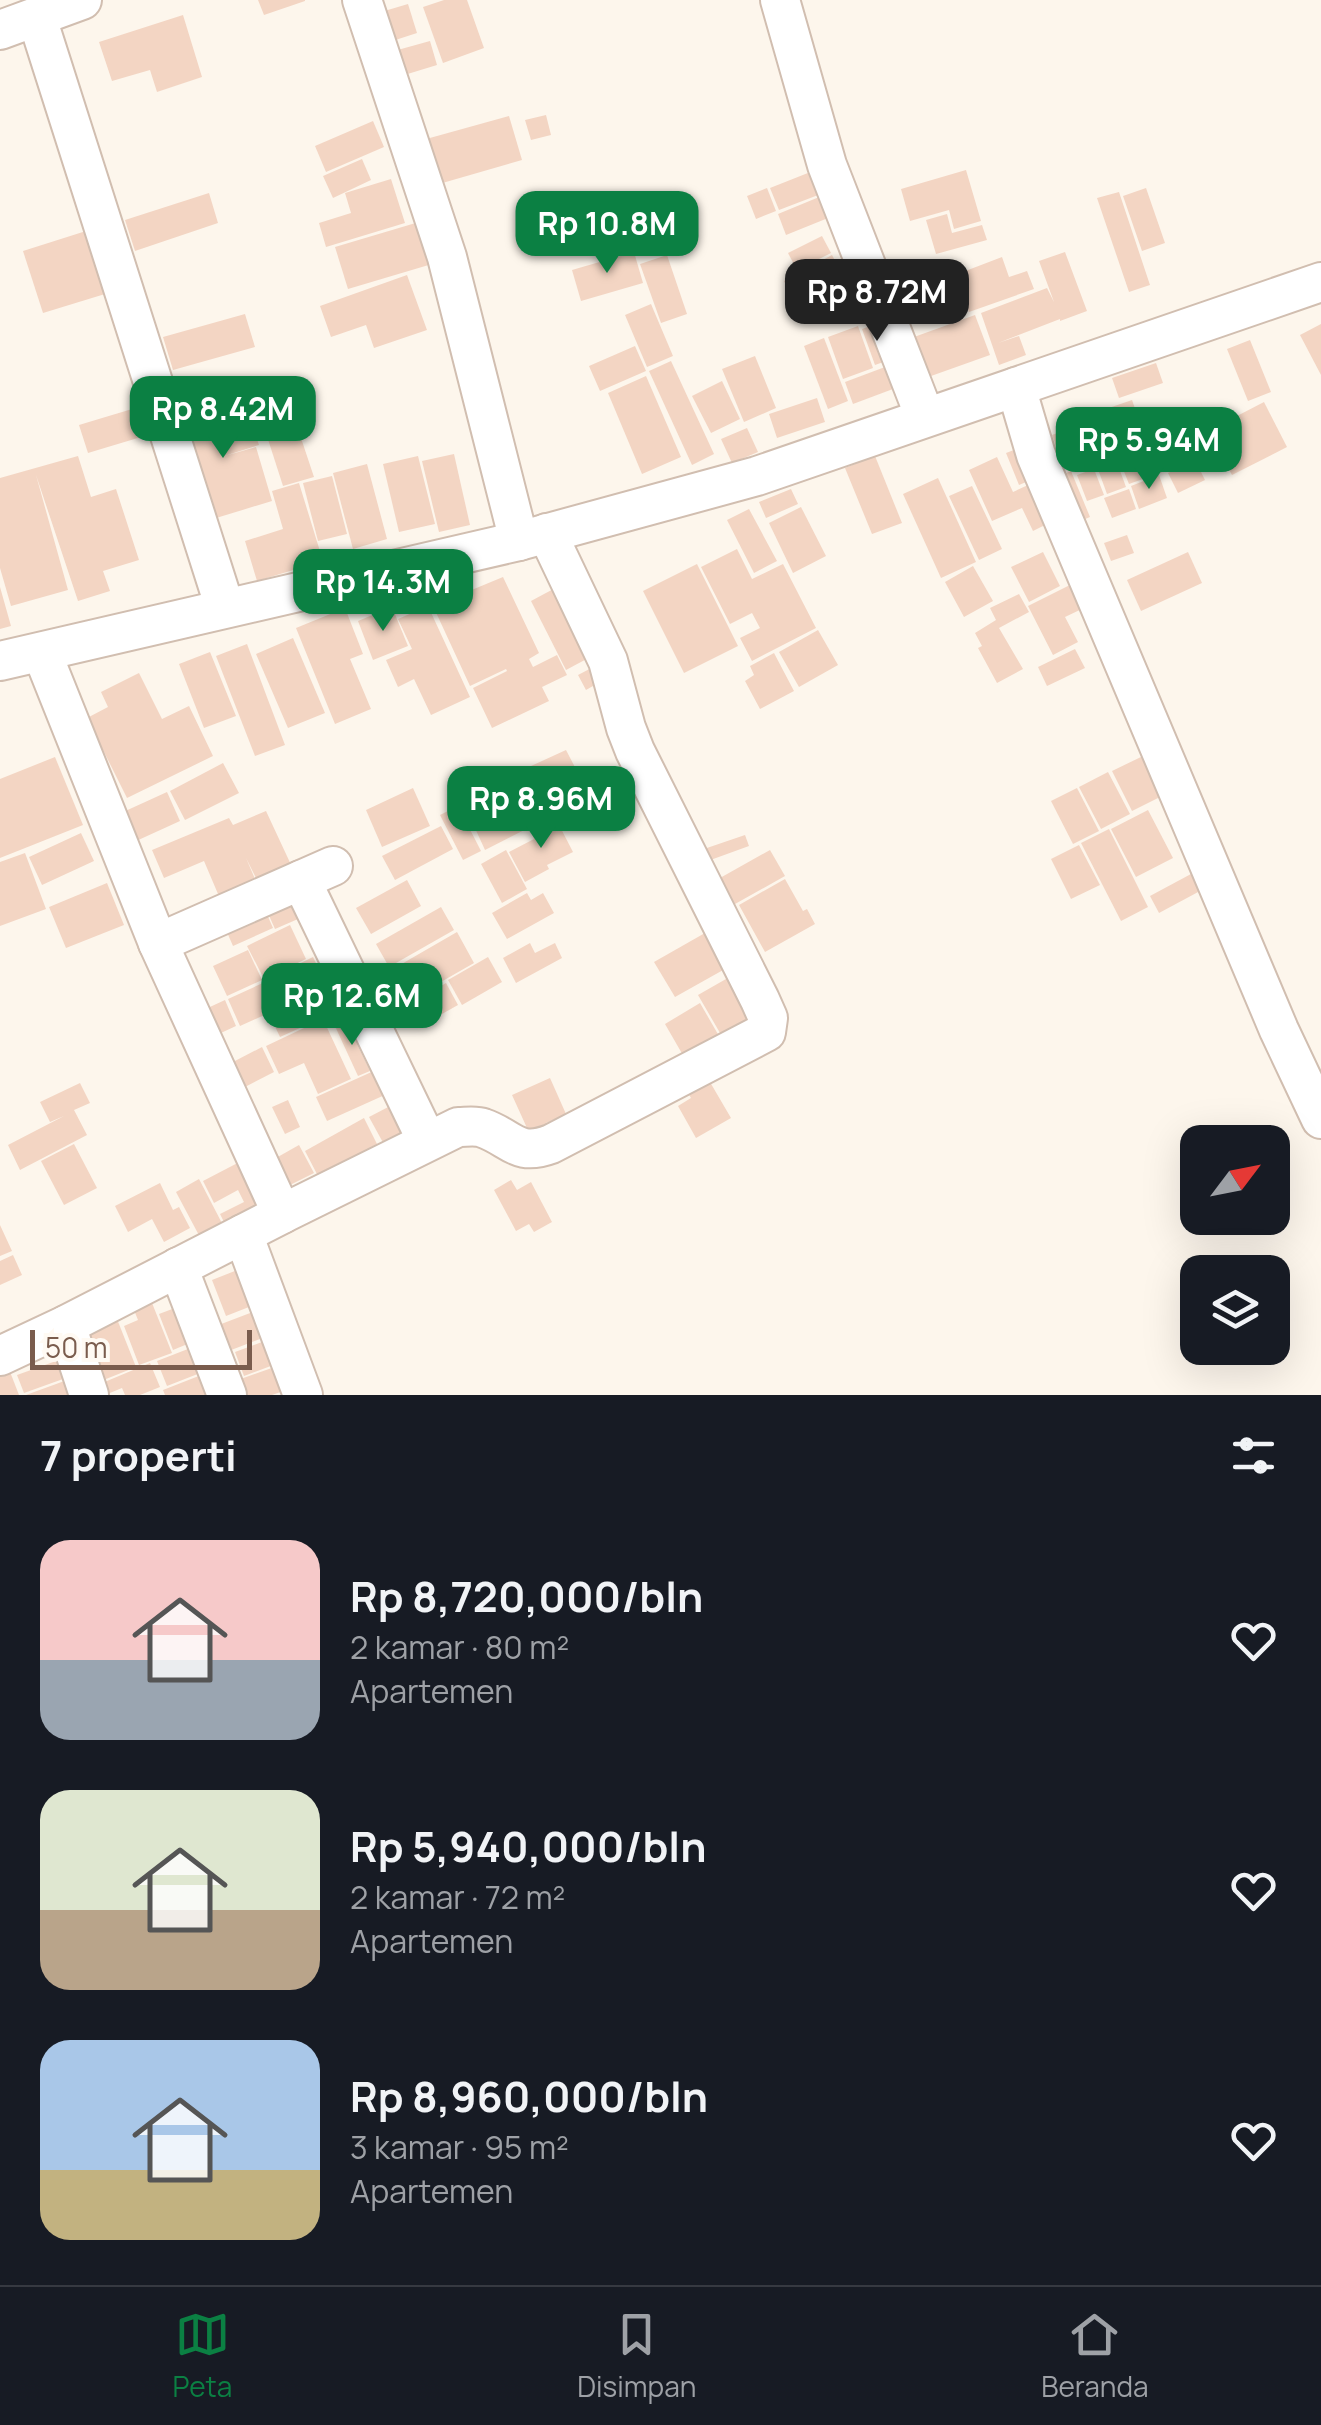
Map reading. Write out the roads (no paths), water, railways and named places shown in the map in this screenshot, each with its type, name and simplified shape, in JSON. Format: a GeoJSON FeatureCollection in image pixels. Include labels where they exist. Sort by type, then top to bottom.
{"type":"FeatureCollection","features":[{"type":"Feature","properties":{"kind":"street"},"geometry":{"type":"LineString","coordinates":[[0,30],[82,0]]}},
{"type":"Feature","properties":{"kind":"street"},"geometry":{"type":"LineString","coordinates":[[0,1356],[458,1127],[479,1126],[533,1150],[766,1032],[768,1018],[760,1000],[635,752],[608,661],[533,537],[447,257],[362,0]]}},
{"type":"Feature","properties":{"kind":"street"},"geometry":{"type":"LineString","coordinates":[[780,0],[827,164],[926,417]]}},
{"type":"Feature","properties":{"kind":"street"},"geometry":{"type":"LineString","coordinates":[[37,18],[224,608]]}},
{"type":"Feature","properties":{"kind":"street"},"geometry":{"type":"LineString","coordinates":[[0,661],[533,537],[757,476],[1321,282]]}},
{"type":"Feature","properties":{"kind":"street"},"geometry":{"type":"LineString","coordinates":[[1016,387],[1044,473],[1271,1012],[1321,1118]]}},
{"type":"Feature","properties":{"kind":"street"},"geometry":{"type":"LineString","coordinates":[[42,653],[158,943],[282,1214]]}},
{"type":"Feature","properties":{"kind":"street"},"geometry":{"type":"LineString","coordinates":[[158,943],[317,873],[427,1141]]}},
{"type":"Feature","properties":{"kind":"street"},"geometry":{"type":"LineString","coordinates":[[244,1234],[303,1395]]}},
{"type":"Feature","properties":{"kind":"street"},"geometry":{"type":"LineString","coordinates":[[178,1266],[227,1395]]}},
{"type":"Feature","properties":{"kind":"street"},"geometry":{"type":"LineString","coordinates":[[66,1326],[89,1395]]}}]}
